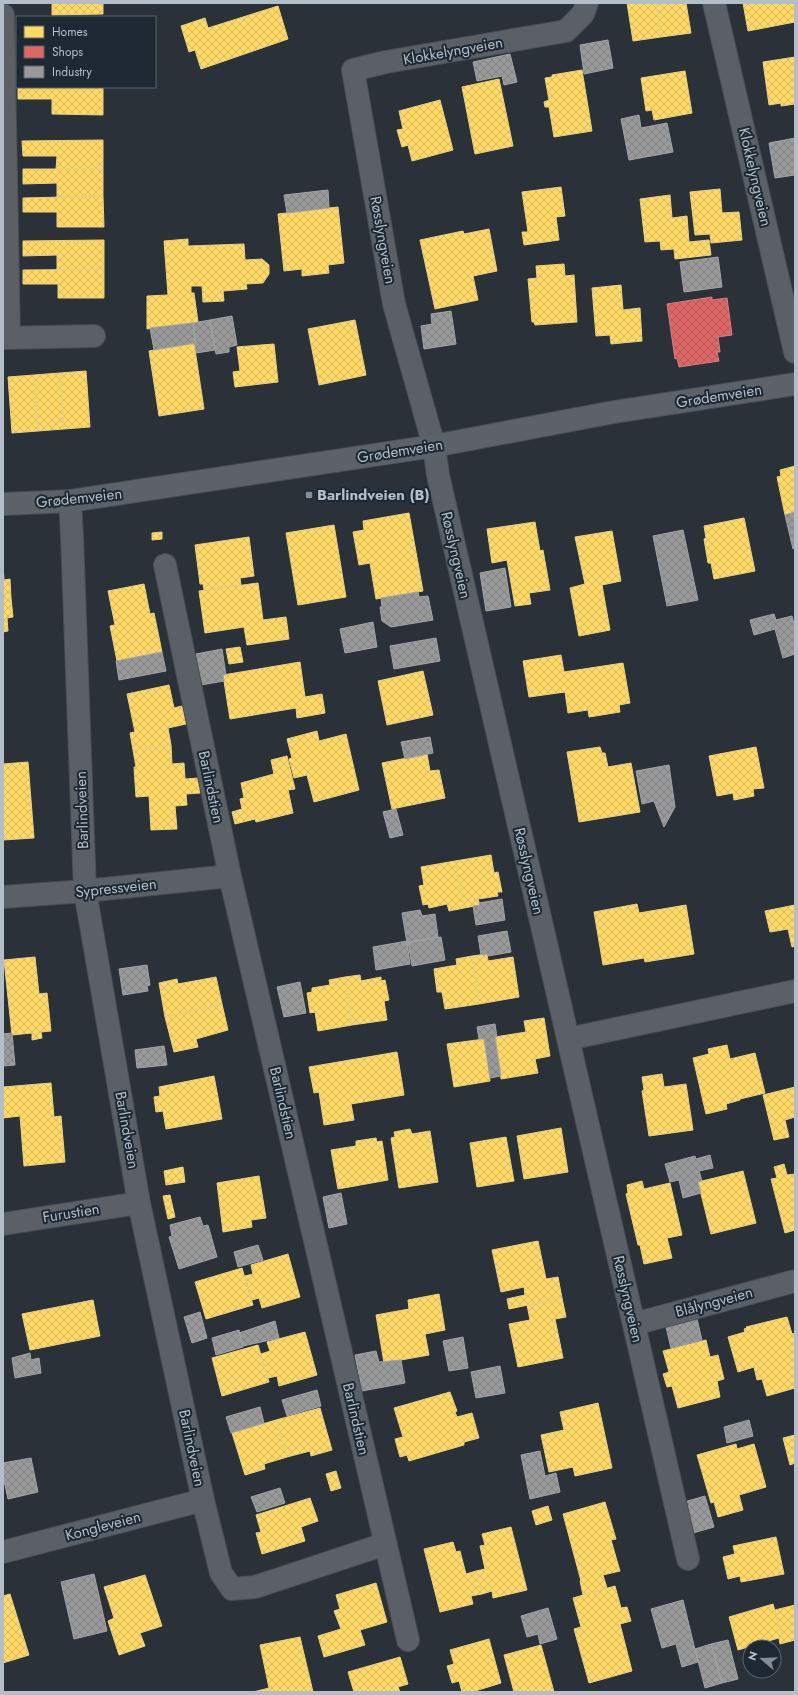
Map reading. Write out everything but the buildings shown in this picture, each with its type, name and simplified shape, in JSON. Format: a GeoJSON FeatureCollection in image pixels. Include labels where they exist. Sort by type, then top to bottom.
{"type":"FeatureCollection","features":[{"type":"Feature","properties":{"kind":"main road","name":"Grødemveien"},"geometry":{"type":"LineString","coordinates":[[3,504],[70,502],[434,446],[614,412],[795,384]]}},
{"type":"Feature","properties":{"kind":"street","name":"Klokkelyngveien"},"geometry":{"type":"LineString","coordinates":[[353,70],[386,62],[566,31],[582,14],[587,3]]}},
{"type":"Feature","properties":{"kind":"street","name":"Klokkelyngveien"},"geometry":{"type":"LineString","coordinates":[[714,3],[795,352]]}},
{"type":"Feature","properties":{"kind":"street"},"geometry":{"type":"LineString","coordinates":[[3,16],[6,338],[94,336]]}},
{"type":"Feature","properties":{"kind":"street","name":"Røsslyngveien"},"geometry":{"type":"LineString","coordinates":[[353,70],[394,304],[434,446],[439,483],[688,1559]]}},
{"type":"Feature","properties":{"kind":"street","name":"Barlindveien"},"geometry":{"type":"LineString","coordinates":[[70,502],[84,892],[139,1203],[220,1573],[232,1589],[254,1587],[385,1544]]}},
{"type":"Feature","properties":{"kind":"street","name":"Barlindstien"},"geometry":{"type":"LineString","coordinates":[[165,565],[230,876],[408,1640]]}},
{"type":"Feature","properties":{"kind":"street","name":"Sypressveien"},"geometry":{"type":"LineString","coordinates":[[3,897],[84,892],[230,876]]}},
{"type":"Feature","properties":{"kind":"street"},"geometry":{"type":"LineString","coordinates":[[568,1039],[795,991]]}},
{"type":"Feature","properties":{"kind":"street","name":"Furustien"},"geometry":{"type":"LineString","coordinates":[[3,1224],[139,1203]]}},
{"type":"Feature","properties":{"kind":"street","name":"Blålyngveien"},"geometry":{"type":"LineString","coordinates":[[634,1324],[795,1281]]}},
{"type":"Feature","properties":{"kind":"street","name":"Kongleveien"},"geometry":{"type":"LineString","coordinates":[[3,1552],[203,1500]]}},
{"type":"Feature","properties":{"kind":"place","name":"Barlindveien (B)"},"geometry":{"type":"Point","coordinates":[309,495]}}]}
